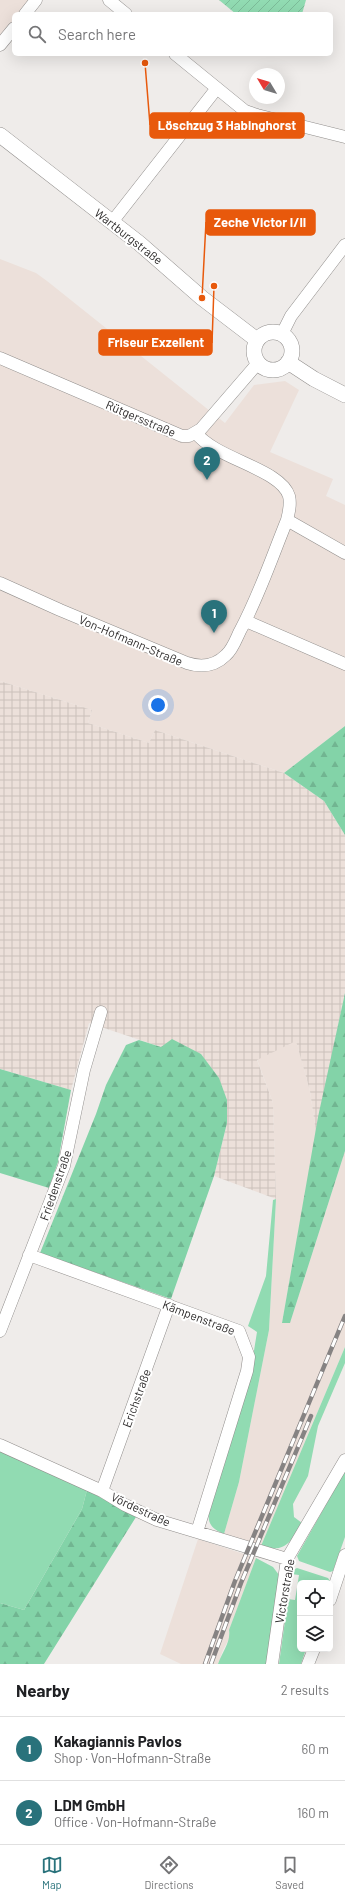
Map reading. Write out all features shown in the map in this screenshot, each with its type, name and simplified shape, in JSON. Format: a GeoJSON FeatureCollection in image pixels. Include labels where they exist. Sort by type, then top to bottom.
{"type":"FeatureCollection","features":[{"type":"Feature","properties":{"kind":"main road","name":"Wartburgstraße"},"geometry":{"type":"LineString","coordinates":[[0,135],[112,222],[157,258],[202,298],[257,340]]}},
{"type":"Feature","properties":{"kind":"main road"},"geometry":{"type":"LineString","coordinates":[[270,332],[282,334],[291,344],[292,353],[288,362],[280,368],[273,370],[266,369],[258,363],[254,352],[257,340],[262,335],[270,332]]}},
{"type":"Feature","properties":{"kind":"main road"},"geometry":{"type":"LineString","coordinates":[[288,362],[314,379],[345,396]]}},
{"type":"Feature","properties":{"kind":"street"},"geometry":{"type":"LineString","coordinates":[[27,12],[36,0]]}},
{"type":"Feature","properties":{"kind":"street"},"geometry":{"type":"LineString","coordinates":[[109,0],[124,12]]}},
{"type":"Feature","properties":{"kind":"street"},"geometry":{"type":"LineString","coordinates":[[0,45],[12,30]]}},
{"type":"Feature","properties":{"kind":"street"},"geometry":{"type":"LineString","coordinates":[[177,56],[245,111],[257,116],[345,137]]}},
{"type":"Feature","properties":{"kind":"street"},"geometry":{"type":"LineString","coordinates":[[112,222],[217,88]]}},
{"type":"Feature","properties":{"kind":"street"},"geometry":{"type":"LineString","coordinates":[[282,334],[291,316],[345,245]]}},
{"type":"Feature","properties":{"kind":"street","name":"Rütgersstraße"},"geometry":{"type":"LineString","coordinates":[[0,358],[182,436],[189,436],[196,433]]}},
{"type":"Feature","properties":{"kind":"street"},"geometry":{"type":"LineString","coordinates":[[196,433],[258,363]]}},
{"type":"Feature","properties":{"kind":"street","name":"Von-Hofmann-Straße"},"geometry":{"type":"LineString","coordinates":[[0,583],[60,610],[193,665],[208,666],[224,657],[232,647],[246,621],[287,520],[290,508],[290,497],[278,480],[209,446],[196,433]]}},
{"type":"Feature","properties":{"kind":"street"},"geometry":{"type":"LineString","coordinates":[[287,520],[345,553]]}},
{"type":"Feature","properties":{"kind":"street"},"geometry":{"type":"LineString","coordinates":[[246,621],[345,664]]}},
{"type":"Feature","properties":{"kind":"street","name":"Friedenstraße"},"geometry":{"type":"LineString","coordinates":[[0,1331],[64,1166],[84,1070],[101,1012]]}},
{"type":"Feature","properties":{"kind":"street","name":"Kämpenstraße"},"geometry":{"type":"LineString","coordinates":[[29,1255],[239,1330],[249,1356],[247,1371],[197,1532]]}},
{"type":"Feature","properties":{"kind":"street","name":"Erichstraße"},"geometry":{"type":"LineString","coordinates":[[102,1491],[169,1305]]}},
{"type":"Feature","properties":{"kind":"street","name":"Vördestraße"},"geometry":{"type":"LineString","coordinates":[[0,1445],[102,1491],[125,1505],[157,1520],[287,1559]]}},
{"type":"Feature","properties":{"kind":"street","name":"Victorstraße"},"geometry":{"type":"LineString","coordinates":[[272,1664],[287,1559],[345,1460]]}},
{"type":"Feature","properties":{"kind":"street"},"geometry":{"type":"LineString","coordinates":[[333,1591],[345,1555]]}},
{"type":"Feature","properties":{"kind":"street"},"geometry":{"type":"LineString","coordinates":[[308,1664],[313,1652]]}},
{"type":"Feature","properties":{"kind":"shaded area"},"geometry":{"type":"Polygon","coordinates":[[[0,0],[31,0],[22,12],[12,12],[12,23],[0,38],[0,0]]]}},
{"type":"Feature","properties":{"kind":"shaded area"},"geometry":{"type":"Polygon","coordinates":[[[0,259],[36,273],[47,281],[225,423],[254,385],[285,381],[299,390],[270,452],[333,479],[326,496],[345,505],[345,726],[284,773],[155,730],[149,743],[88,723],[92,710],[0,681],[0,259]]]}},
{"type":"Feature","properties":{"kind":"shaded area"},"geometry":{"type":"Polygon","coordinates":[[[0,681],[92,710],[88,723],[149,743],[155,730],[284,773],[324,801],[345,835],[345,993],[316,1133],[310,1091],[296,1041],[257,1060],[273,1103],[276,1199],[214,1176],[227,1123],[161,1047],[89,1023],[71,1090],[0,1069],[0,681]]]}},
{"type":"Feature","properties":{"kind":"shaded area"},"geometry":{"type":"Polygon","coordinates":[[[296,1040],[310,1091],[316,1133],[282,1323],[290,1323],[345,1151],[345,1347],[261,1546],[224,1534],[239,1482],[269,1330],[276,1199],[273,1103],[257,1059],[296,1040]]]}},
{"type":"Feature","properties":{"kind":"shaded area"},"geometry":{"type":"Polygon","coordinates":[[[198,1539],[256,1558],[229,1630],[230,1637],[218,1664],[181,1664],[160,1654],[198,1539]]]}},
{"type":"Feature","properties":{"kind":"green space"},"geometry":{"type":"Polygon","coordinates":[[[219,0],[306,0],[303,12],[234,12],[219,0]]]}},
{"type":"Feature","properties":{"kind":"green space"},"geometry":{"type":"Polygon","coordinates":[[[345,726],[345,835],[324,801],[284,773],[345,726]]]}},
{"type":"Feature","properties":{"kind":"green space"},"geometry":{"type":"Polygon","coordinates":[[[345,993],[345,1151],[290,1323],[282,1323],[318,1117],[345,993]]]}},
{"type":"Feature","properties":{"kind":"green space"},"geometry":{"type":"Polygon","coordinates":[[[172,1039],[201,1054],[219,1078],[227,1100],[227,1123],[214,1176],[171,1299],[40,1253],[96,1114],[106,1085],[126,1045],[139,1040],[161,1047],[172,1039]]]}},
{"type":"Feature","properties":{"kind":"green space"},"geometry":{"type":"Polygon","coordinates":[[[0,1069],[71,1090],[58,1162],[49,1188],[0,1173],[0,1069]]]}},
{"type":"Feature","properties":{"kind":"green space"},"geometry":{"type":"Polygon","coordinates":[[[276,1199],[269,1330],[239,1482],[224,1534],[213,1528],[211,1525],[209,1510],[251,1369],[257,1332],[248,1326],[266,1276],[273,1200],[276,1199]]]}},
{"type":"Feature","properties":{"kind":"green space"},"geometry":{"type":"Polygon","coordinates":[[[345,1347],[345,1363],[318,1426],[308,1476],[293,1504],[294,1517],[302,1523],[291,1540],[282,1547],[269,1548],[261,1546],[345,1347]]]}},
{"type":"Feature","properties":{"kind":"green space"},"geometry":{"type":"Polygon","coordinates":[[[0,1451],[87,1490],[82,1509],[24,1610],[0,1603],[0,1451]]]}},
{"type":"Feature","properties":{"kind":"green space"},"geometry":{"type":"Polygon","coordinates":[[[345,1471],[345,1537],[333,1571],[330,1572],[299,1561],[297,1556],[345,1471]]]}},
{"type":"Feature","properties":{"kind":"green space"},"geometry":{"type":"Polygon","coordinates":[[[87,1490],[136,1517],[44,1664],[0,1664],[0,1603],[24,1610],[82,1509],[87,1490]]]}},
{"type":"Feature","properties":{"kind":"green space"},"geometry":{"type":"Polygon","coordinates":[[[256,1558],[273,1567],[279,1575],[268,1664],[218,1664],[229,1639],[229,1630],[256,1558]]]}},
{"type":"Feature","properties":{"kind":"green space"},"geometry":{"type":"Polygon","coordinates":[[[297,1568],[328,1578],[329,1580],[298,1580],[299,1575],[291,1574],[291,1571],[297,1568]]]}},
{"type":"Feature","properties":{"kind":"green space"},"geometry":{"type":"Polygon","coordinates":[[[297,1588],[297,1652],[305,1652],[301,1664],[279,1664],[288,1599],[295,1600],[297,1588]]]}},
{"type":"Feature","properties":{"kind":"railway"},"geometry":{"type":"LineString","coordinates":[[205,1664],[235,1581],[345,1316]]}},
{"type":"Feature","properties":{"kind":"railway"},"geometry":{"type":"LineString","coordinates":[[211,1664],[241,1583],[311,1416]]}},
{"type":"Feature","properties":{"kind":"place","name":"Löschzug 3 Habinghorst"},"geometry":{"type":"Point","coordinates":[145,63]}},
{"type":"Feature","properties":{"kind":"place","name":"Friseur Exzellent"},"geometry":{"type":"Point","coordinates":[214,286]}},
{"type":"Feature","properties":{"kind":"place","name":"Zeche Victor I/II"},"geometry":{"type":"Point","coordinates":[202,298]}},
{"type":"Feature","properties":{"kind":"place","name":"LDM GmbH"},"geometry":{"type":"Point","coordinates":[207,480]}},
{"type":"Feature","properties":{"kind":"place","name":"Kakagiannis Pavlos"},"geometry":{"type":"Point","coordinates":[214,633]}}]}
